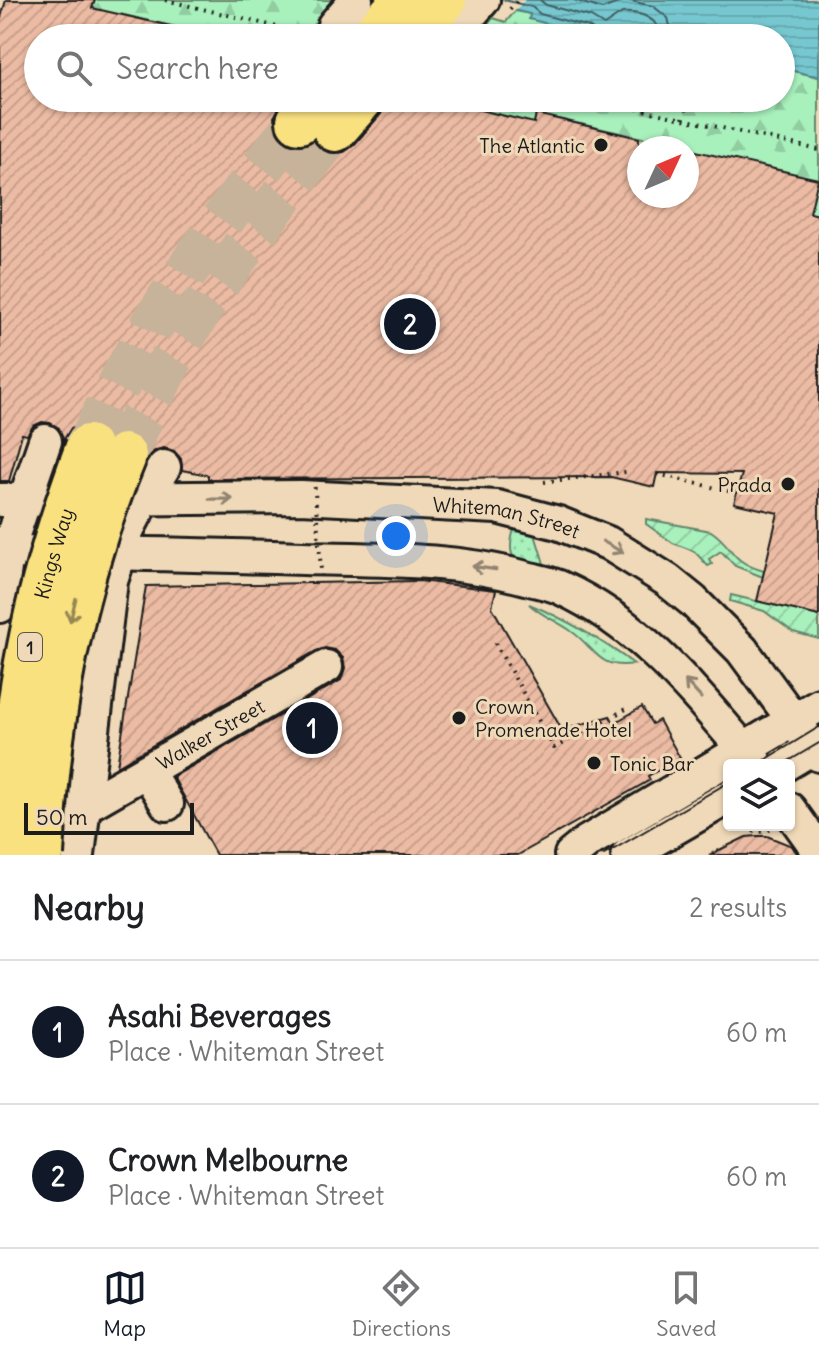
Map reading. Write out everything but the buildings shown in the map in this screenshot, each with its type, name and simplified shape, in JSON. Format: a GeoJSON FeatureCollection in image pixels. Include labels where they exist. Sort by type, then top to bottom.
{"type":"FeatureCollection","features":[{"type":"Feature","properties":{"kind":"highway"},"geometry":{"type":"LineString","coordinates":[[361,24],[404,0]]}},
{"type":"Feature","properties":{"kind":"highway"},"geometry":{"type":"LineString","coordinates":[[434,24],[468,2]]}},
{"type":"Feature","properties":{"kind":"highway","name":"Kings Way"},"geometry":{"type":"LineString","coordinates":[[66,851],[45,789],[62,659],[95,531],[125,457]]}},
{"type":"Feature","properties":{"kind":"highway","name":"Kings Way"},"geometry":{"type":"LineString","coordinates":[[5,855],[18,720],[29,648],[55,540],[125,457]]}},
{"type":"Feature","properties":{"kind":"street"},"geometry":{"type":"LineString","coordinates":[[347,24],[356,0]]}},
{"type":"Feature","properties":{"kind":"street"},"geometry":{"type":"LineString","coordinates":[[457,24],[468,2]]}},
{"type":"Feature","properties":{"kind":"street","name":"Kings Way"},"geometry":{"type":"LineString","coordinates":[[0,606],[3,552],[12,501],[45,441]]}},
{"type":"Feature","properties":{"kind":"street"},"geometry":{"type":"LineString","coordinates":[[66,851],[111,581],[143,500],[125,457]]}},
{"type":"Feature","properties":{"kind":"street","name":"Whiteman Street"},"geometry":{"type":"LineString","coordinates":[[12,501],[301,497],[497,507],[558,523],[608,543],[667,580],[693,601],[742,650],[813,738]]}},
{"type":"Feature","properties":{"kind":"street"},"geometry":{"type":"LineString","coordinates":[[3,552],[120,552],[426,561],[489,569],[559,587],[629,629],[689,684],[751,759]]}},
{"type":"Feature","properties":{"kind":"street","name":"Walker Street"},"geometry":{"type":"LineString","coordinates":[[94,801],[326,667]]}},
{"type":"Feature","properties":{"kind":"street"},"geometry":{"type":"LineString","coordinates":[[0,678],[24,671],[40,674],[56,686],[69,705],[74,733],[66,851]]}},
{"type":"Feature","properties":{"kind":"street"},"geometry":{"type":"LineString","coordinates":[[758,759],[813,738]]}},
{"type":"Feature","properties":{"kind":"street"},"geometry":{"type":"LineString","coordinates":[[790,759],[813,738]]}},
{"type":"Feature","properties":{"kind":"street"},"geometry":{"type":"LineString","coordinates":[[795,775],[813,738]]}},
{"type":"Feature","properties":{"kind":"street"},"geometry":{"type":"LineString","coordinates":[[147,771],[167,804]]}},
{"type":"Feature","properties":{"kind":"street"},"geometry":{"type":"LineString","coordinates":[[571,855],[587,842],[723,776]]}},
{"type":"Feature","properties":{"kind":"street"},"geometry":{"type":"LineString","coordinates":[[602,855],[723,784]]}},
{"type":"Feature","properties":{"kind":"street"},"geometry":{"type":"LineString","coordinates":[[628,855],[723,800]]}},
{"type":"Feature","properties":{"kind":"street"},"geometry":{"type":"LineString","coordinates":[[654,855],[723,818]]}},
{"type":"Feature","properties":{"kind":"street"},"geometry":{"type":"LineString","coordinates":[[795,830],[819,851]]}},
{"type":"Feature","properties":{"kind":"path"},"geometry":{"type":"LineString","coordinates":[[165,0],[291,24]]}},
{"type":"Feature","properties":{"kind":"path"},"geometry":{"type":"LineString","coordinates":[[652,112],[819,150]]}},
{"type":"Feature","properties":{"kind":"path"},"geometry":{"type":"LineString","coordinates":[[683,119],[685,112]]}},
{"type":"Feature","properties":{"kind":"path"},"geometry":{"type":"LineString","coordinates":[[544,482],[626,472]]}},
{"type":"Feature","properties":{"kind":"path"},"geometry":{"type":"LineString","coordinates":[[657,474],[737,493]]}},
{"type":"Feature","properties":{"kind":"path"},"geometry":{"type":"LineString","coordinates":[[314,479],[322,583]]}},
{"type":"Feature","properties":{"kind":"path"},"geometry":{"type":"LineString","coordinates":[[495,643],[554,748],[628,708]]}},
{"type":"Feature","properties":{"kind":"green space"},"geometry":{"type":"Polygon","coordinates":[[[95,0],[334,0],[314,24],[163,24],[120,14],[105,24],[88,24],[95,0]]]}},
{"type":"Feature","properties":{"kind":"green space"},"geometry":{"type":"Polygon","coordinates":[[[515,11],[530,14],[530,19],[549,24],[488,24],[493,18],[506,22],[515,11]]]}},
{"type":"Feature","properties":{"kind":"green space"},"geometry":{"type":"Polygon","coordinates":[[[795,71],[819,77],[819,215],[699,154],[699,136],[634,136],[536,114],[529,145],[455,112],[795,112],[795,71]]]}},
{"type":"Feature","properties":{"kind":"green space"},"geometry":{"type":"Polygon","coordinates":[[[646,519],[711,531],[744,563],[764,571],[763,577],[735,566],[721,551],[709,559],[712,564],[708,566],[694,551],[673,543],[646,524],[646,519]]]}},
{"type":"Feature","properties":{"kind":"green space"},"geometry":{"type":"Polygon","coordinates":[[[514,529],[534,531],[546,570],[521,563],[512,555],[511,540],[514,529]]]}},
{"type":"Feature","properties":{"kind":"green space"},"geometry":{"type":"Polygon","coordinates":[[[731,595],[819,616],[819,639],[793,632],[764,611],[730,601],[731,595]]]}},
{"type":"Feature","properties":{"kind":"green space"},"geometry":{"type":"Polygon","coordinates":[[[529,604],[583,631],[634,664],[604,661],[571,631],[529,604]]]}},
{"type":"Feature","properties":{"kind":"water"},"geometry":{"type":"Polygon","coordinates":[[[471,0],[819,0],[819,77],[795,71],[795,24],[548,24],[529,19],[530,14],[471,0]]]}},
{"type":"Feature","properties":{"kind":"pier"},"geometry":{"type":"Polygon","coordinates":[[[467,0],[525,0],[512,14],[469,4],[467,0]]]}},
{"type":"Feature","properties":{"kind":"tunnel"},"geometry":{"type":"LineString","coordinates":[[88,447],[132,360],[183,277],[299,121]]}},
{"type":"Feature","properties":{"kind":"tunnel"},"geometry":{"type":"LineString","coordinates":[[124,456],[178,347],[213,290],[335,129]]}},
{"type":"Feature","properties":{"kind":"tram line"},"geometry":{"type":"LineString","coordinates":[[767,759],[819,727]]}},
{"type":"Feature","properties":{"kind":"tram line"},"geometry":{"type":"LineString","coordinates":[[792,759],[819,743]]}},
{"type":"Feature","properties":{"kind":"tram line"},"geometry":{"type":"LineString","coordinates":[[604,855],[723,786]]}},
{"type":"Feature","properties":{"kind":"place","name":"The Atlantic"},"geometry":{"type":"Point","coordinates":[601,145]}},
{"type":"Feature","properties":{"kind":"place","name":"Crown Melbourne"},"geometry":{"type":"Point","coordinates":[410,324]}},
{"type":"Feature","properties":{"kind":"place","name":"Prada"},"geometry":{"type":"Point","coordinates":[788,484]}},
{"type":"Feature","properties":{"kind":"place","name":"Crown Promenade Hotel"},"geometry":{"type":"Point","coordinates":[459,718]}},
{"type":"Feature","properties":{"kind":"place","name":"Asahi Beverages"},"geometry":{"type":"Point","coordinates":[312,728]}},
{"type":"Feature","properties":{"kind":"place","name":"Tonic Bar"},"geometry":{"type":"Point","coordinates":[594,763]}}]}
